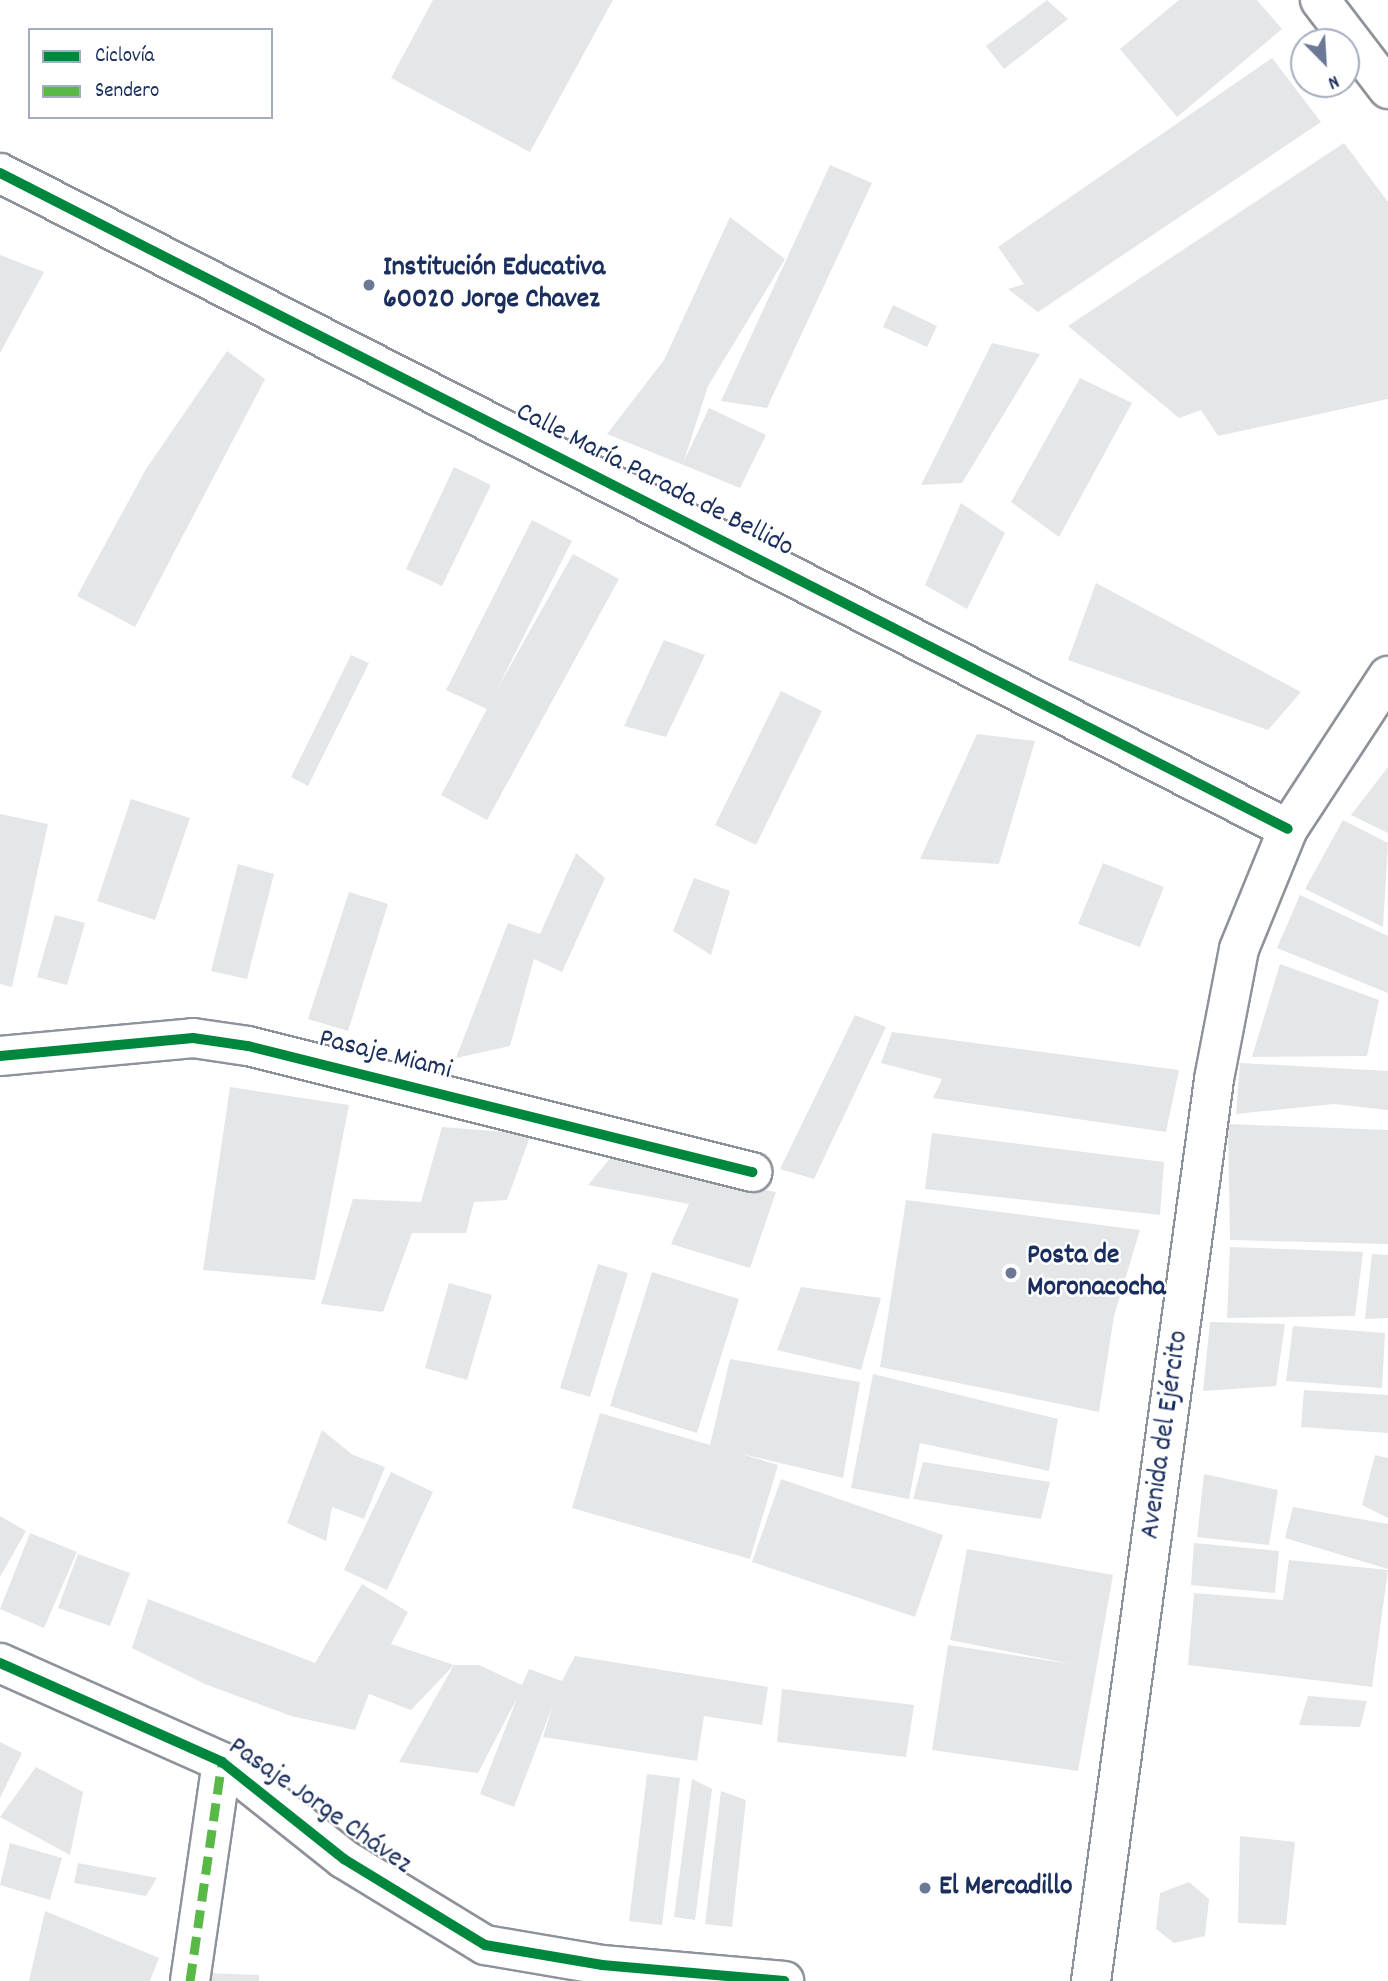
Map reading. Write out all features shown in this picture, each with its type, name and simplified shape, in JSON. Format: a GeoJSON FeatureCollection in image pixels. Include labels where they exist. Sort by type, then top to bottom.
{"type":"FeatureCollection","features":[{"type":"Feature","properties":{"kind":"street"},"geometry":{"type":"LineString","coordinates":[[1320,0],[1388,89]]}},
{"type":"Feature","properties":{"kind":"street","name":"Calle María Parada de Bellido"},"geometry":{"type":"LineString","coordinates":[[0,173],[1288,829]]}},
{"type":"Feature","properties":{"kind":"street","name":"Avenida del Ejército"},"geometry":{"type":"LineString","coordinates":[[1091,1981],[1214,1079],[1239,949],[1288,829],[1388,676]]}},
{"type":"Feature","properties":{"kind":"street","name":"Pasaje Miami"},"geometry":{"type":"LineString","coordinates":[[0,1056],[192,1038],[248,1045],[752,1172]]}},
{"type":"Feature","properties":{"kind":"street","name":"Pasaje Jorge Chávez"},"geometry":{"type":"LineString","coordinates":[[0,1663],[222,1762],[344,1859],[485,1945],[602,1965],[783,1981]]}},
{"type":"Feature","properties":{"kind":"street"},"geometry":{"type":"LineString","coordinates":[[190,1981],[222,1762]]}},
{"type":"Feature","properties":{"kind":"building"},"geometry":{"type":"Polygon","coordinates":[[[433,0],[613,0],[530,152],[391,78],[433,0]]]}},
{"type":"Feature","properties":{"kind":"building"},"geometry":{"type":"Polygon","coordinates":[[[1047,0],[1068,19],[1004,69],[986,46],[1047,0]]]}},
{"type":"Feature","properties":{"kind":"building"},"geometry":{"type":"Polygon","coordinates":[[[1179,0],[1257,0],[1282,29],[1177,117],[1120,49],[1179,0]]]}},
{"type":"Feature","properties":{"kind":"building"},"geometry":{"type":"Polygon","coordinates":[[[1272,58],[1290,82],[1290,98],[1303,98],[1321,122],[1038,312],[1008,289],[1024,284],[998,247],[1272,58]]]}},
{"type":"Feature","properties":{"kind":"building"},"geometry":{"type":"Polygon","coordinates":[[[1344,143],[1388,202],[1388,399],[1218,436],[1201,410],[1179,418],[1068,326],[1344,143]]]}},
{"type":"Feature","properties":{"kind":"building"},"geometry":{"type":"Polygon","coordinates":[[[830,165],[872,183],[767,408],[721,401],[830,165]]]}},
{"type":"Feature","properties":{"kind":"building"},"geometry":{"type":"Polygon","coordinates":[[[730,217],[785,259],[708,386],[684,461],[709,408],[766,435],[740,488],[607,434],[664,360],[730,217]]]}},
{"type":"Feature","properties":{"kind":"building"},"geometry":{"type":"Polygon","coordinates":[[[0,255],[44,272],[0,353],[0,255]]]}},
{"type":"Feature","properties":{"kind":"building"},"geometry":{"type":"Polygon","coordinates":[[[893,305],[937,326],[927,347],[883,327],[893,305]]]}},
{"type":"Feature","properties":{"kind":"building"},"geometry":{"type":"Polygon","coordinates":[[[992,343],[1040,354],[962,483],[921,485],[992,343]]]}},
{"type":"Feature","properties":{"kind":"building"},"geometry":{"type":"Polygon","coordinates":[[[227,351],[265,379],[135,627],[77,596],[146,469],[227,351]]]}},
{"type":"Feature","properties":{"kind":"building"},"geometry":{"type":"Polygon","coordinates":[[[1080,378],[1132,403],[1059,537],[1011,502],[1080,378]]]}},
{"type":"Feature","properties":{"kind":"building"},"geometry":{"type":"Polygon","coordinates":[[[454,467],[491,485],[442,586],[406,569],[454,467]]]}},
{"type":"Feature","properties":{"kind":"building"},"geometry":{"type":"Polygon","coordinates":[[[961,503],[1005,533],[967,609],[925,585],[961,503]]]}},
{"type":"Feature","properties":{"kind":"building"},"geometry":{"type":"Polygon","coordinates":[[[532,520],[572,541],[496,691],[573,554],[619,579],[487,820],[441,795],[487,709],[446,690],[532,520]]]}},
{"type":"Feature","properties":{"kind":"building"},"geometry":{"type":"Polygon","coordinates":[[[1096,583],[1301,692],[1268,730],[1068,660],[1096,583]]]}},
{"type":"Feature","properties":{"kind":"building"},"geometry":{"type":"Polygon","coordinates":[[[664,640],[705,655],[666,737],[624,726],[664,640]]]}},
{"type":"Feature","properties":{"kind":"building"},"geometry":{"type":"Polygon","coordinates":[[[351,655],[369,663],[308,786],[291,777],[351,655]]]}},
{"type":"Feature","properties":{"kind":"building"},"geometry":{"type":"Polygon","coordinates":[[[781,691],[822,711],[756,845],[715,825],[781,691]]]}},
{"type":"Feature","properties":{"kind":"building"},"geometry":{"type":"Polygon","coordinates":[[[977,734],[1035,741],[999,864],[920,859],[977,734]]]}},
{"type":"Feature","properties":{"kind":"building"},"geometry":{"type":"Polygon","coordinates":[[[1388,767],[1388,833],[1351,815],[1388,767]]]}},
{"type":"Feature","properties":{"kind":"building"},"geometry":{"type":"Polygon","coordinates":[[[131,799],[190,818],[155,920],[97,901],[131,799]]]}},
{"type":"Feature","properties":{"kind":"building"},"geometry":{"type":"Polygon","coordinates":[[[0,814],[48,824],[12,987],[0,984],[0,814]]]}},
{"type":"Feature","properties":{"kind":"building"},"geometry":{"type":"Polygon","coordinates":[[[1343,820],[1388,843],[1383,927],[1305,889],[1343,820]]]}},
{"type":"Feature","properties":{"kind":"building"},"geometry":{"type":"Polygon","coordinates":[[[576,853],[605,878],[562,972],[534,959],[510,1046],[456,1058],[508,923],[540,934],[576,853]]]}},
{"type":"Feature","properties":{"kind":"building"},"geometry":{"type":"Polygon","coordinates":[[[1103,863],[1164,887],[1140,947],[1078,924],[1103,863]]]}},
{"type":"Feature","properties":{"kind":"building"},"geometry":{"type":"Polygon","coordinates":[[[238,864],[274,874],[247,979],[211,971],[238,864]]]}},
{"type":"Feature","properties":{"kind":"building"},"geometry":{"type":"Polygon","coordinates":[[[694,878],[730,891],[711,955],[673,931],[694,878]]]}},
{"type":"Feature","properties":{"kind":"building"},"geometry":{"type":"Polygon","coordinates":[[[349,892],[388,904],[348,1031],[308,1019],[349,892]]]}},
{"type":"Feature","properties":{"kind":"building"},"geometry":{"type":"Polygon","coordinates":[[[1300,895],[1388,936],[1388,993],[1277,948],[1300,895]]]}},
{"type":"Feature","properties":{"kind":"building"},"geometry":{"type":"Polygon","coordinates":[[[55,915],[85,923],[67,985],[37,977],[55,915]]]}},
{"type":"Feature","properties":{"kind":"building"},"geometry":{"type":"Polygon","coordinates":[[[1280,964],[1379,1000],[1367,1056],[1252,1057],[1280,964]]]}},
{"type":"Feature","properties":{"kind":"building"},"geometry":{"type":"Polygon","coordinates":[[[855,1015],[886,1027],[814,1179],[780,1169],[855,1015]]]}},
{"type":"Feature","properties":{"kind":"building"},"geometry":{"type":"Polygon","coordinates":[[[892,1032],[1179,1070],[1166,1132],[933,1098],[942,1079],[881,1063],[892,1032]]]}},
{"type":"Feature","properties":{"kind":"building"},"geometry":{"type":"Polygon","coordinates":[[[1240,1063],[1388,1071],[1388,1110],[1334,1104],[1236,1114],[1240,1063]]]}},
{"type":"Feature","properties":{"kind":"building"},"geometry":{"type":"Polygon","coordinates":[[[230,1087],[349,1105],[315,1280],[203,1270],[230,1087]]]}},
{"type":"Feature","properties":{"kind":"building"},"geometry":{"type":"Polygon","coordinates":[[[1228,1124],[1388,1130],[1388,1244],[1230,1240],[1228,1124]]]}},
{"type":"Feature","properties":{"kind":"building"},"geometry":{"type":"Polygon","coordinates":[[[442,1127],[531,1134],[507,1200],[474,1202],[466,1233],[412,1233],[383,1312],[321,1304],[353,1199],[421,1202],[442,1127]]]}},
{"type":"Feature","properties":{"kind":"building"},"geometry":{"type":"Polygon","coordinates":[[[932,1133],[1164,1162],[1160,1215],[925,1189],[932,1133]]]}},
{"type":"Feature","properties":{"kind":"building"},"geometry":{"type":"Polygon","coordinates":[[[618,1149],[699,1179],[776,1192],[750,1268],[671,1244],[689,1204],[588,1185],[618,1149]]]}},
{"type":"Feature","properties":{"kind":"building","name":"Posta de Moronacocha"},"geometry":{"type":"Polygon","coordinates":[[[906,1200],[1140,1230],[1114,1316],[1099,1412],[880,1367],[906,1200]]]}},
{"type":"Feature","properties":{"kind":"building"},"geometry":{"type":"Polygon","coordinates":[[[1230,1247],[1363,1252],[1355,1316],[1227,1318],[1230,1247]]]}},
{"type":"Feature","properties":{"kind":"building"},"geometry":{"type":"Polygon","coordinates":[[[1372,1254],[1388,1255],[1388,1318],[1365,1319],[1372,1254]]]}},
{"type":"Feature","properties":{"kind":"building"},"geometry":{"type":"Polygon","coordinates":[[[598,1264],[628,1273],[590,1397],[560,1388],[598,1264]]]}},
{"type":"Feature","properties":{"kind":"building"},"geometry":{"type":"Polygon","coordinates":[[[652,1272],[739,1299],[697,1433],[610,1406],[652,1272]]]}},
{"type":"Feature","properties":{"kind":"building"},"geometry":{"type":"Polygon","coordinates":[[[449,1283],[492,1295],[467,1380],[425,1368],[449,1283]]]}},
{"type":"Feature","properties":{"kind":"building"},"geometry":{"type":"Polygon","coordinates":[[[801,1287],[881,1298],[861,1370],[777,1350],[801,1287]]]}},
{"type":"Feature","properties":{"kind":"building"},"geometry":{"type":"Polygon","coordinates":[[[1210,1322],[1285,1324],[1276,1386],[1203,1391],[1210,1322]]]}},
{"type":"Feature","properties":{"kind":"building"},"geometry":{"type":"Polygon","coordinates":[[[1293,1326],[1385,1333],[1382,1388],[1286,1381],[1293,1326]]]}},
{"type":"Feature","properties":{"kind":"building"},"geometry":{"type":"Polygon","coordinates":[[[730,1359],[860,1382],[843,1478],[738,1453],[778,1465],[750,1559],[572,1508],[600,1413],[710,1445],[730,1359]]]}},
{"type":"Feature","properties":{"kind":"building"},"geometry":{"type":"Polygon","coordinates":[[[873,1374],[1058,1419],[1049,1471],[920,1443],[909,1499],[851,1488],[873,1374]]]}},
{"type":"Feature","properties":{"kind":"building"},"geometry":{"type":"Polygon","coordinates":[[[1304,1390],[1388,1395],[1388,1433],[1301,1427],[1304,1390]]]}},
{"type":"Feature","properties":{"kind":"building"},"geometry":{"type":"Polygon","coordinates":[[[322,1430],[353,1455],[385,1467],[364,1519],[332,1507],[326,1541],[287,1523],[322,1430]]]}},
{"type":"Feature","properties":{"kind":"building"},"geometry":{"type":"Polygon","coordinates":[[[1375,1455],[1388,1458],[1388,1518],[1362,1505],[1375,1455]]]}},
{"type":"Feature","properties":{"kind":"building"},"geometry":{"type":"Polygon","coordinates":[[[923,1462],[1050,1482],[1041,1519],[913,1499],[923,1462]]]}},
{"type":"Feature","properties":{"kind":"building"},"geometry":{"type":"Polygon","coordinates":[[[391,1472],[433,1492],[387,1590],[344,1570],[391,1472]]]}},
{"type":"Feature","properties":{"kind":"building"},"geometry":{"type":"Polygon","coordinates":[[[1204,1474],[1278,1490],[1269,1545],[1197,1537],[1204,1474]]]}},
{"type":"Feature","properties":{"kind":"building"},"geometry":{"type":"Polygon","coordinates":[[[781,1479],[943,1535],[915,1617],[752,1562],[781,1479]]]}},
{"type":"Feature","properties":{"kind":"building"},"geometry":{"type":"Polygon","coordinates":[[[1293,1507],[1388,1524],[1388,1569],[1285,1538],[1293,1507]]]}},
{"type":"Feature","properties":{"kind":"building"},"geometry":{"type":"Polygon","coordinates":[[[0,1516],[26,1531],[0,1577],[0,1516]]]}},
{"type":"Feature","properties":{"kind":"building"},"geometry":{"type":"Polygon","coordinates":[[[30,1533],[77,1552],[44,1628],[0,1609],[30,1533]]]}},
{"type":"Feature","properties":{"kind":"building"},"geometry":{"type":"Polygon","coordinates":[[[1194,1543],[1279,1551],[1275,1593],[1191,1585],[1194,1543]]]}},
{"type":"Feature","properties":{"kind":"building"},"geometry":{"type":"Polygon","coordinates":[[[967,1549],[1113,1575],[1078,1771],[932,1750],[948,1645],[1071,1664],[950,1640],[967,1549]]]}},
{"type":"Feature","properties":{"kind":"building"},"geometry":{"type":"Polygon","coordinates":[[[78,1554],[130,1573],[110,1626],[58,1608],[78,1554]]]}},
{"type":"Feature","properties":{"kind":"building"},"geometry":{"type":"Polygon","coordinates":[[[1289,1560],[1388,1570],[1372,1687],[1188,1665],[1194,1593],[1283,1600],[1289,1560]]]}},
{"type":"Feature","properties":{"kind":"building"},"geometry":{"type":"Polygon","coordinates":[[[362,1584],[408,1612],[391,1644],[454,1665],[411,1710],[369,1694],[355,1730],[291,1716],[205,1684],[132,1648],[148,1599],[315,1663],[362,1584]]]}},
{"type":"Feature","properties":{"kind":"building"},"geometry":{"type":"Polygon","coordinates":[[[575,1656],[768,1687],[762,1725],[704,1716],[697,1761],[543,1737],[553,1705],[514,1807],[480,1794],[517,1698],[478,1773],[399,1762],[454,1665],[479,1665],[522,1685],[529,1669],[562,1681],[575,1656]]]}},
{"type":"Feature","properties":{"kind":"building"},"geometry":{"type":"Polygon","coordinates":[[[782,1689],[914,1705],[906,1757],[777,1742],[782,1689]]]}},
{"type":"Feature","properties":{"kind":"building"},"geometry":{"type":"Polygon","coordinates":[[[1308,1696],[1367,1701],[1360,1727],[1299,1725],[1308,1696]]]}},
{"type":"Feature","properties":{"kind":"building"},"geometry":{"type":"Polygon","coordinates":[[[0,1742],[22,1753],[0,1798],[0,1742]]]}},
{"type":"Feature","properties":{"kind":"building"},"geometry":{"type":"Polygon","coordinates":[[[36,1767],[83,1792],[70,1855],[0,1817],[36,1767]]]}},
{"type":"Feature","properties":{"kind":"building"},"geometry":{"type":"Polygon","coordinates":[[[647,1774],[680,1778],[662,1925],[629,1921],[647,1774]]]}},
{"type":"Feature","properties":{"kind":"building"},"geometry":{"type":"Polygon","coordinates":[[[692,1779],[712,1789],[695,1920],[674,1917],[692,1779]]]}},
{"type":"Feature","properties":{"kind":"building"},"geometry":{"type":"Polygon","coordinates":[[[721,1791],[746,1800],[732,1927],[705,1924],[721,1791]]]}},
{"type":"Feature","properties":{"kind":"building"},"geometry":{"type":"Polygon","coordinates":[[[1240,1836],[1295,1842],[1286,1925],[1238,1923],[1240,1836]]]}},
{"type":"Feature","properties":{"kind":"building"},"geometry":{"type":"Polygon","coordinates":[[[10,1843],[62,1858],[50,1900],[0,1885],[10,1843]]]}},
{"type":"Feature","properties":{"kind":"building"},"geometry":{"type":"Polygon","coordinates":[[[78,1863],[157,1878],[146,1896],[74,1883],[78,1863]]]}},
{"type":"Feature","properties":{"kind":"building"},"geometry":{"type":"Polygon","coordinates":[[[1189,1882],[1209,1899],[1205,1936],[1174,1943],[1156,1929],[1160,1893],[1189,1882]]]}},
{"type":"Feature","properties":{"kind":"building"},"geometry":{"type":"Polygon","coordinates":[[[45,1911],[159,1958],[150,1981],[29,1981],[45,1911]]]}},
{"type":"Feature","properties":{"kind":"building"},"geometry":{"type":"Polygon","coordinates":[[[207,1973],[259,1975],[259,1981],[206,1981],[207,1973]]]}},
{"type":"Feature","properties":{"kind":"marked path"},"geometry":{"type":"LineString","coordinates":[[190,1981],[222,1762]]}},
{"type":"Feature","properties":{"kind":"cycle path"},"geometry":{"type":"LineString","coordinates":[[0,173],[1288,829]]}},
{"type":"Feature","properties":{"kind":"cycle path"},"geometry":{"type":"LineString","coordinates":[[0,1056],[193,1038],[248,1046],[752,1172]]}},
{"type":"Feature","properties":{"kind":"cycle path"},"geometry":{"type":"LineString","coordinates":[[0,1663],[222,1762],[344,1859],[485,1945],[602,1965],[784,1981]]}},
{"type":"Feature","properties":{"kind":"place","name":"Institución Educativa 60020 Jorge Chavez"},"geometry":{"type":"Point","coordinates":[369,285]}},
{"type":"Feature","properties":{"kind":"place","name":"Posta de Moronacocha"},"geometry":{"type":"Point","coordinates":[1011,1273]}},
{"type":"Feature","properties":{"kind":"place","name":"El Mercadillo"},"geometry":{"type":"Point","coordinates":[925,1888]}}]}
